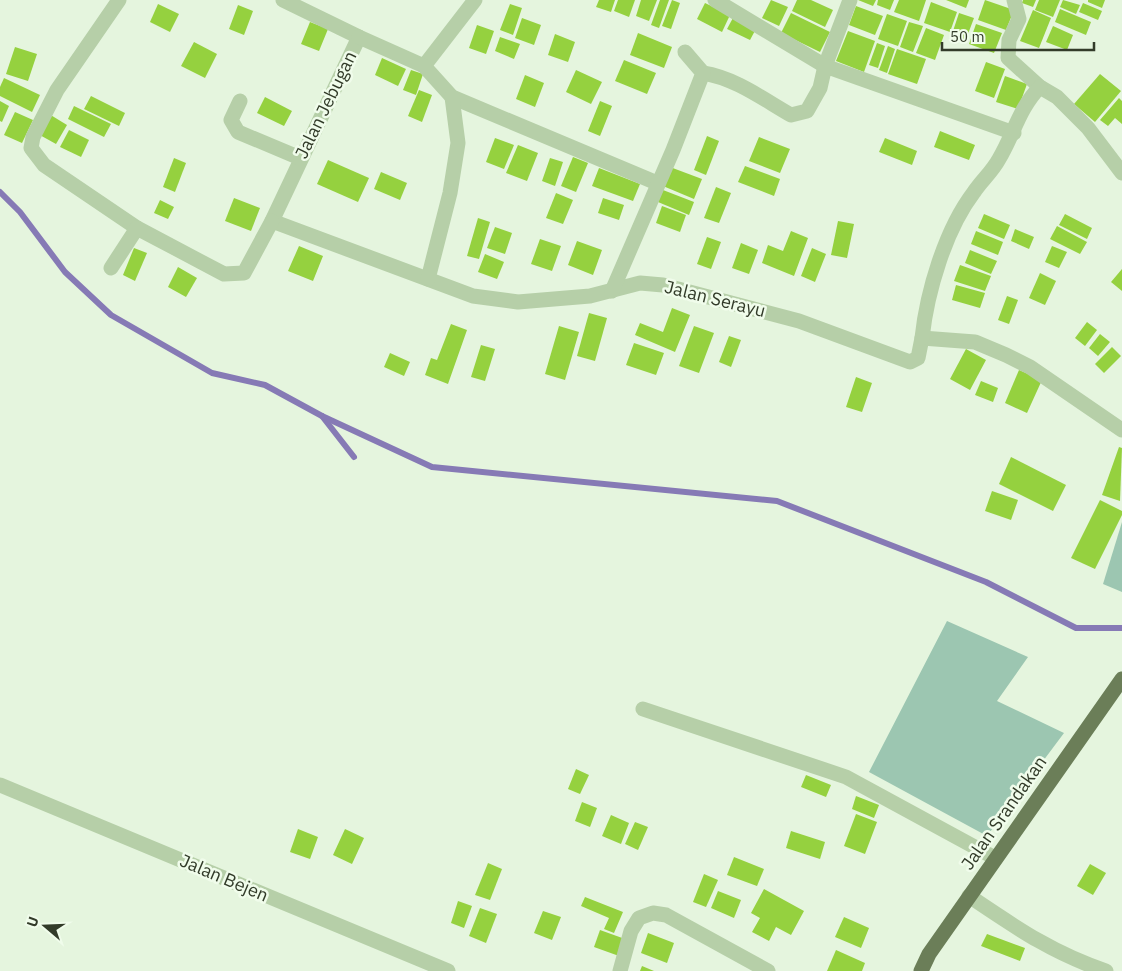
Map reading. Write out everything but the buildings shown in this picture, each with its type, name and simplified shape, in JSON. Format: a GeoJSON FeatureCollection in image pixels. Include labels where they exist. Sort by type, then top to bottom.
{"type":"FeatureCollection","features":[{"type":"Feature","properties":{"kind":"main road","name":"Jalan Srandakan"},"geometry":{"type":"LineString","coordinates":[[921,971],[929,954],[995,858],[1122,679]]}},
{"type":"Feature","properties":{"kind":"street"},"geometry":{"type":"LineString","coordinates":[[119,0],[57,90],[34,137],[31,148],[44,164],[137,228],[224,274],[237,275],[244,273],[272,221]]}},
{"type":"Feature","properties":{"kind":"street","name":"Jalan Jebugan"},"geometry":{"type":"LineString","coordinates":[[272,221],[300,158],[359,37],[283,0]]}},
{"type":"Feature","properties":{"kind":"street"},"geometry":{"type":"LineString","coordinates":[[424,66],[475,0]]}},
{"type":"Feature","properties":{"kind":"street"},"geometry":{"type":"LineString","coordinates":[[715,0],[825,66],[1014,133]]}},
{"type":"Feature","properties":{"kind":"street"},"geometry":{"type":"LineString","coordinates":[[685,52],[703,74],[718,76],[746,89],[791,115],[806,111],[820,88],[825,66],[850,0]]}},
{"type":"Feature","properties":{"kind":"street"},"geometry":{"type":"LineString","coordinates":[[1014,0],[1019,19],[1009,40],[1008,58],[1040,87],[1057,97],[1088,128],[1122,173]]}},
{"type":"Feature","properties":{"kind":"street"},"geometry":{"type":"LineString","coordinates":[[359,37],[424,66],[452,98],[657,182]]}},
{"type":"Feature","properties":{"kind":"street"},"geometry":{"type":"LineString","coordinates":[[612,292],[657,182],[673,150],[703,74]]}},
{"type":"Feature","properties":{"kind":"street"},"geometry":{"type":"LineString","coordinates":[[1040,87],[1027,100],[1014,133],[990,174],[974,191],[946,241],[924,317],[922,338],[957,339],[975,342],[1006,355],[1030,367],[1122,430]]}},
{"type":"Feature","properties":{"kind":"street"},"geometry":{"type":"LineString","coordinates":[[428,279],[450,193],[458,143],[452,98]]}},
{"type":"Feature","properties":{"kind":"street"},"geometry":{"type":"LineString","coordinates":[[240,101],[231,120],[238,132],[300,158]]}},
{"type":"Feature","properties":{"kind":"street","name":"Jalan Serayu"},"geometry":{"type":"LineString","coordinates":[[272,221],[473,296],[518,302],[590,296],[640,284],[680,288],[799,322],[910,362],[918,358],[922,338]]}},
{"type":"Feature","properties":{"kind":"street"},"geometry":{"type":"LineString","coordinates":[[111,268],[137,228]]}},
{"type":"Feature","properties":{"kind":"street"},"geometry":{"type":"LineString","coordinates":[[642,710],[846,777],[995,858]]}},
{"type":"Feature","properties":{"kind":"street","name":"Jalan Bejen"},"geometry":{"type":"LineString","coordinates":[[0,785],[448,971]]}},
{"type":"Feature","properties":{"kind":"street"},"geometry":{"type":"LineString","coordinates":[[969,896],[1044,945],[1070,959],[1106,971]]}},
{"type":"Feature","properties":{"kind":"street"},"geometry":{"type":"LineString","coordinates":[[620,971],[635,924],[639,918],[653,913],[666,915],[768,971]]}},
{"type":"Feature","properties":{"kind":"green space"},"geometry":{"type":"Polygon","coordinates":[[[1122,522],[1122,592],[1103,584],[1122,522]]]}},
{"type":"Feature","properties":{"kind":"green space"},"geometry":{"type":"Polygon","coordinates":[[[947,621],[1028,657],[997,701],[1064,733],[987,836],[869,772],[947,621]]]}},
{"type":"Feature","properties":{"kind":"waterway"},"geometry":{"type":"LineString","coordinates":[[0,192],[20,212],[65,272],[111,315],[212,373],[265,385],[322,416],[354,457]]}},
{"type":"Feature","properties":{"kind":"waterway"},"geometry":{"type":"LineString","coordinates":[[322,416],[432,467],[777,501],[986,582],[1076,628],[1122,628]]}}]}
